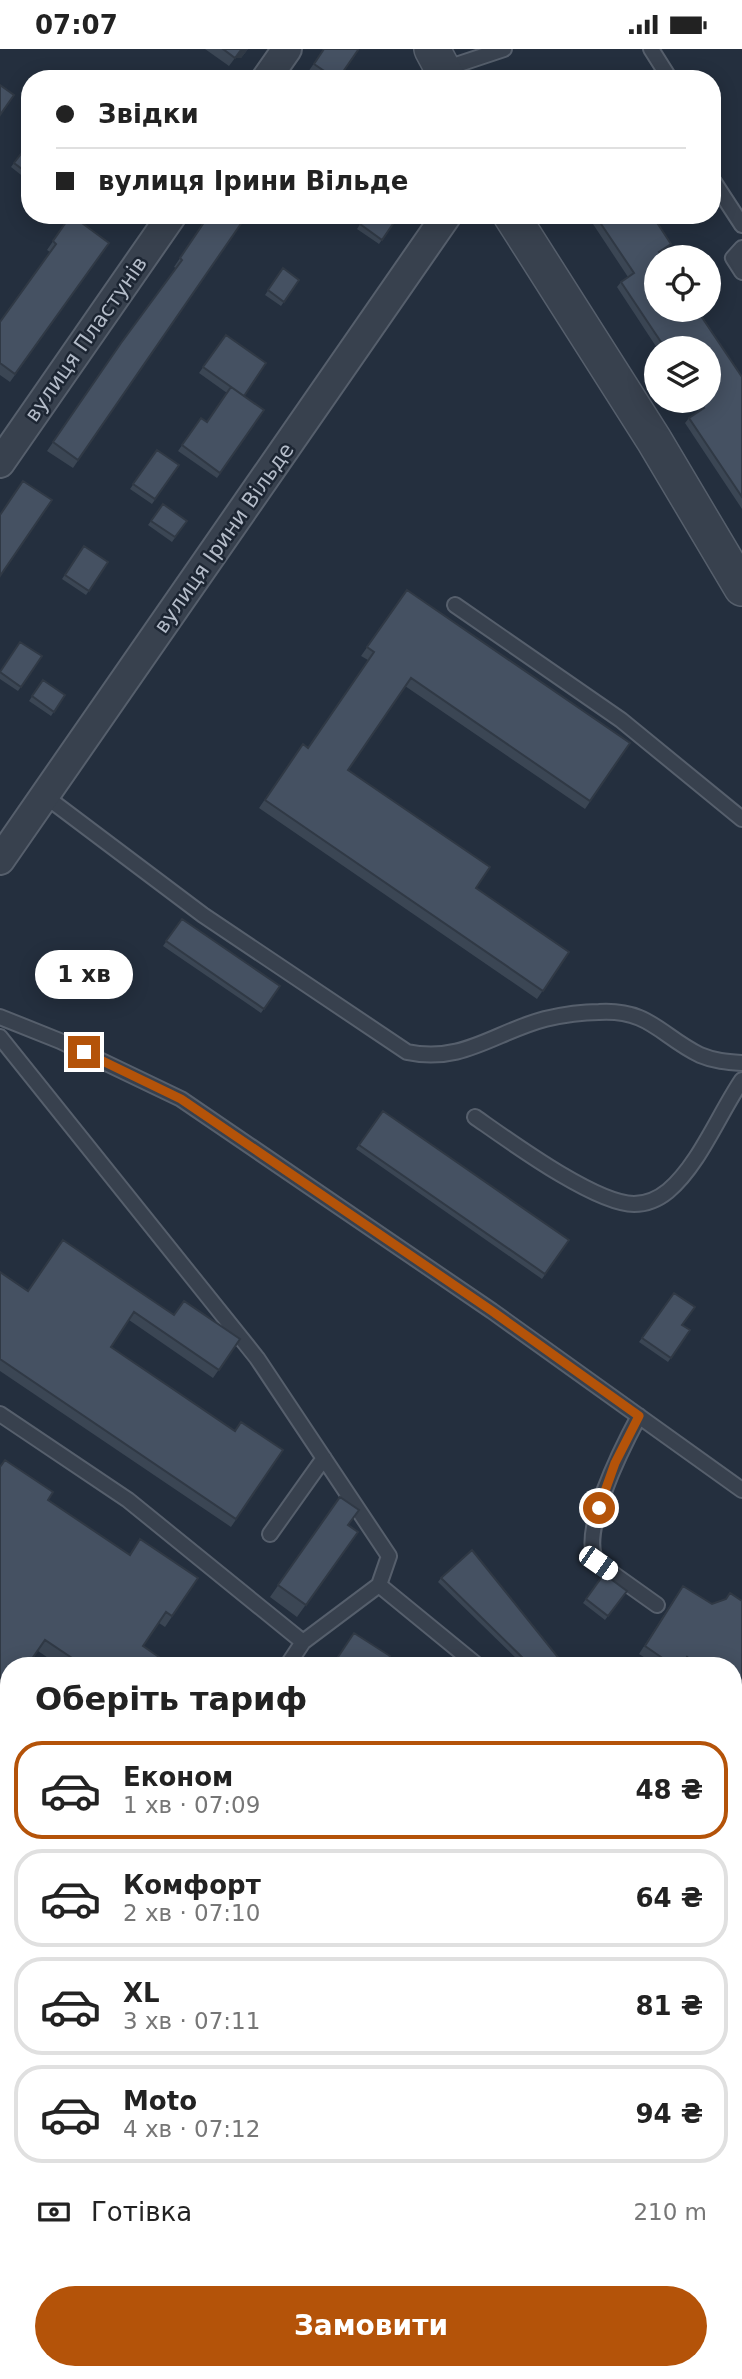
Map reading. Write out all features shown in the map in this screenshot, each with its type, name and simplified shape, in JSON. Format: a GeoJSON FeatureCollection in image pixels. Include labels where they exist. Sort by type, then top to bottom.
{"type":"FeatureCollection","features":[{"type":"Feature","properties":{"kind":"street"},"geometry":{"type":"LineString","coordinates":[[272,70],[287,49]]}},
{"type":"Feature","properties":{"kind":"street","name":"вулиця Пластунів"},"geometry":{"type":"LineString","coordinates":[[0,463],[166,224]]}},
{"type":"Feature","properties":{"kind":"street","name":"вулиця Ірини Вільде"},"geometry":{"type":"LineString","coordinates":[[0,860],[441,224]]}},
{"type":"Feature","properties":{"kind":"street"},"geometry":{"type":"LineString","coordinates":[[517,224],[654,440],[742,588]]}},
{"type":"Feature","properties":{"kind":"lane"},"geometry":{"type":"LineString","coordinates":[[442,66],[504,49]]}},
{"type":"Feature","properties":{"kind":"lane"},"geometry":{"type":"LineString","coordinates":[[651,49],[664,70]]}},
{"type":"Feature","properties":{"kind":"lane"},"geometry":{"type":"LineString","coordinates":[[721,193],[742,225]]}},
{"type":"Feature","properties":{"kind":"lane"},"geometry":{"type":"LineString","coordinates":[[742,248],[733,258],[742,272]]}},
{"type":"Feature","properties":{"kind":"lane"},"geometry":{"type":"LineString","coordinates":[[455,605],[621,720],[742,819]]}},
{"type":"Feature","properties":{"kind":"lane"},"geometry":{"type":"LineString","coordinates":[[45,796],[204,915],[407,1052],[436,1056],[458,1053],[545,1019],[616,1011],[655,1024],[700,1055],[722,1062],[742,1063]]}},
{"type":"Feature","properties":{"kind":"lane"},"geometry":{"type":"LineString","coordinates":[[0,1017],[60,1041],[181,1099],[492,1311],[742,1490]]}},
{"type":"Feature","properties":{"kind":"lane"},"geometry":{"type":"LineString","coordinates":[[0,1037],[257,1358],[389,1556],[379,1585],[303,1642],[293,1657]]}},
{"type":"Feature","properties":{"kind":"lane"},"geometry":{"type":"LineString","coordinates":[[475,1117],[544,1165],[596,1192],[631,1204],[653,1202],[670,1190],[687,1169],[742,1080]]}},
{"type":"Feature","properties":{"kind":"lane"},"geometry":{"type":"LineString","coordinates":[[0,1415],[128,1500],[303,1642]]}},
{"type":"Feature","properties":{"kind":"lane"},"geometry":{"type":"LineString","coordinates":[[639,1416],[615,1463],[599,1508],[592,1544],[593,1557],[657,1605]]}},
{"type":"Feature","properties":{"kind":"lane"},"geometry":{"type":"LineString","coordinates":[[270,1534],[324,1458]]}},
{"type":"Feature","properties":{"kind":"lane"},"geometry":{"type":"LineString","coordinates":[[379,1585],[467,1657]]}},
{"type":"Feature","properties":{"kind":"building"},"geometry":{"type":"Polygon","coordinates":[[[223,49],[247,49],[241,50],[235,58],[223,49]]]}},
{"type":"Feature","properties":{"kind":"building"},"geometry":{"type":"Polygon","coordinates":[[[324,49],[358,50],[344,70],[323,70],[314,64],[324,49]]]}},
{"type":"Feature","properties":{"kind":"building"},"geometry":{"type":"Polygon","coordinates":[[[0,85],[14,95],[0,115],[0,85]]]}},
{"type":"Feature","properties":{"kind":"building"},"geometry":{"type":"Polygon","coordinates":[[[21,154],[21,168],[14,163],[21,154]]]}},
{"type":"Feature","properties":{"kind":"building"},"geometry":{"type":"Polygon","coordinates":[[[65,224],[83,224],[109,243],[15,374],[0,363],[0,322],[56,244],[53,241],[65,224]]]}},
{"type":"Feature","properties":{"kind":"building"},"geometry":{"type":"Polygon","coordinates":[[[203,224],[241,224],[78,460],[53,442],[182,260],[180,258],[203,224]]]}},
{"type":"Feature","properties":{"kind":"building"},"geometry":{"type":"Polygon","coordinates":[[[360,224],[393,224],[382,240],[360,224]]]}},
{"type":"Feature","properties":{"kind":"building"},"geometry":{"type":"Polygon","coordinates":[[[601,224],[658,224],[671,244],[644,245],[644,316],[621,282],[634,273],[601,224]]]}},
{"type":"Feature","properties":{"kind":"building"},"geometry":{"type":"Polygon","coordinates":[[[283,268],[299,280],[284,302],[268,290],[283,268]]]}},
{"type":"Feature","properties":{"kind":"building"},"geometry":{"type":"Polygon","coordinates":[[[648,322],[705,322],[714,336],[657,336],[648,322]]]}},
{"type":"Feature","properties":{"kind":"building"},"geometry":{"type":"Polygon","coordinates":[[[226,335],[266,363],[244,396],[203,367],[226,335]]]}},
{"type":"Feature","properties":{"kind":"building"},"geometry":{"type":"Polygon","coordinates":[[[721,346],[742,377],[742,497],[689,418],[696,413],[721,413],[721,346]]]}},
{"type":"Feature","properties":{"kind":"building"},"geometry":{"type":"Polygon","coordinates":[[[231,387],[264,410],[220,473],[182,445],[201,418],[207,422],[231,387]]]}},
{"type":"Feature","properties":{"kind":"building"},"geometry":{"type":"Polygon","coordinates":[[[157,450],[179,465],[155,499],[133,484],[157,450]]]}},
{"type":"Feature","properties":{"kind":"building"},"geometry":{"type":"Polygon","coordinates":[[[23,481],[52,500],[0,576],[0,515],[23,481]]]}},
{"type":"Feature","properties":{"kind":"building"},"geometry":{"type":"Polygon","coordinates":[[[163,504],[187,521],[175,537],[151,521],[163,504]]]}},
{"type":"Feature","properties":{"kind":"building"},"geometry":{"type":"Polygon","coordinates":[[[84,546],[108,562],[89,591],[65,575],[84,546]]]}},
{"type":"Feature","properties":{"kind":"building"},"geometry":{"type":"Polygon","coordinates":[[[407,590],[630,743],[590,801],[411,678],[348,770],[490,867],[476,888],[569,952],[543,991],[265,800],[303,744],[308,748],[374,652],[367,647],[407,590]]]}},
{"type":"Feature","properties":{"kind":"building"},"geometry":{"type":"Polygon","coordinates":[[[20,642],[42,656],[21,687],[0,672],[20,642]]]}},
{"type":"Feature","properties":{"kind":"building"},"geometry":{"type":"Polygon","coordinates":[[[43,680],[65,695],[54,712],[32,696],[43,680]]]}},
{"type":"Feature","properties":{"kind":"building"},"geometry":{"type":"Polygon","coordinates":[[[182,919],[280,986],[264,1009],[166,941],[182,919]]]}},
{"type":"Feature","properties":{"kind":"building"},"geometry":{"type":"Polygon","coordinates":[[[383,1111],[569,1240],[545,1274],[359,1145],[383,1111]]]}},
{"type":"Feature","properties":{"kind":"building"},"geometry":{"type":"Polygon","coordinates":[[[63,1240],[174,1315],[184,1301],[240,1339],[219,1370],[134,1312],[111,1347],[235,1431],[241,1422],[283,1450],[236,1519],[0,1359],[0,1272],[28,1291],[63,1240]]]}},
{"type":"Feature","properties":{"kind":"building"},"geometry":{"type":"Polygon","coordinates":[[[674,1293],[695,1307],[682,1325],[690,1330],[671,1358],[642,1338],[674,1293]]]}},
{"type":"Feature","properties":{"kind":"building"},"geometry":{"type":"Polygon","coordinates":[[[5,1460],[53,1492],[48,1500],[130,1555],[140,1539],[198,1578],[172,1616],[166,1612],[143,1646],[159,1657],[70,1657],[45,1640],[33,1657],[0,1657],[0,1467],[5,1460]]]}},
{"type":"Feature","properties":{"kind":"building"},"geometry":{"type":"Polygon","coordinates":[[[340,1497],[359,1510],[348,1525],[358,1532],[306,1605],[278,1585],[340,1497]]]}},
{"type":"Feature","properties":{"kind":"building"},"geometry":{"type":"Polygon","coordinates":[[[472,1550],[558,1657],[522,1657],[441,1578],[472,1550]]]}},
{"type":"Feature","properties":{"kind":"building"},"geometry":{"type":"Polygon","coordinates":[[[604,1574],[627,1591],[608,1616],[586,1599],[604,1574]]]}},
{"type":"Feature","properties":{"kind":"building"},"geometry":{"type":"Polygon","coordinates":[[[683,1586],[712,1604],[726,1599],[730,1593],[742,1601],[742,1657],[661,1657],[645,1646],[683,1586]]]}},
{"type":"Feature","properties":{"kind":"building"},"geometry":{"type":"Polygon","coordinates":[[[354,1633],[390,1656],[389,1657],[338,1657],[354,1633]]]}},
{"type":"Feature","properties":{"kind":"route"},"geometry":{"type":"LineString","coordinates":[[84,1052],[181,1099],[492,1311],[639,1416],[615,1463],[599,1508]]}}]}
